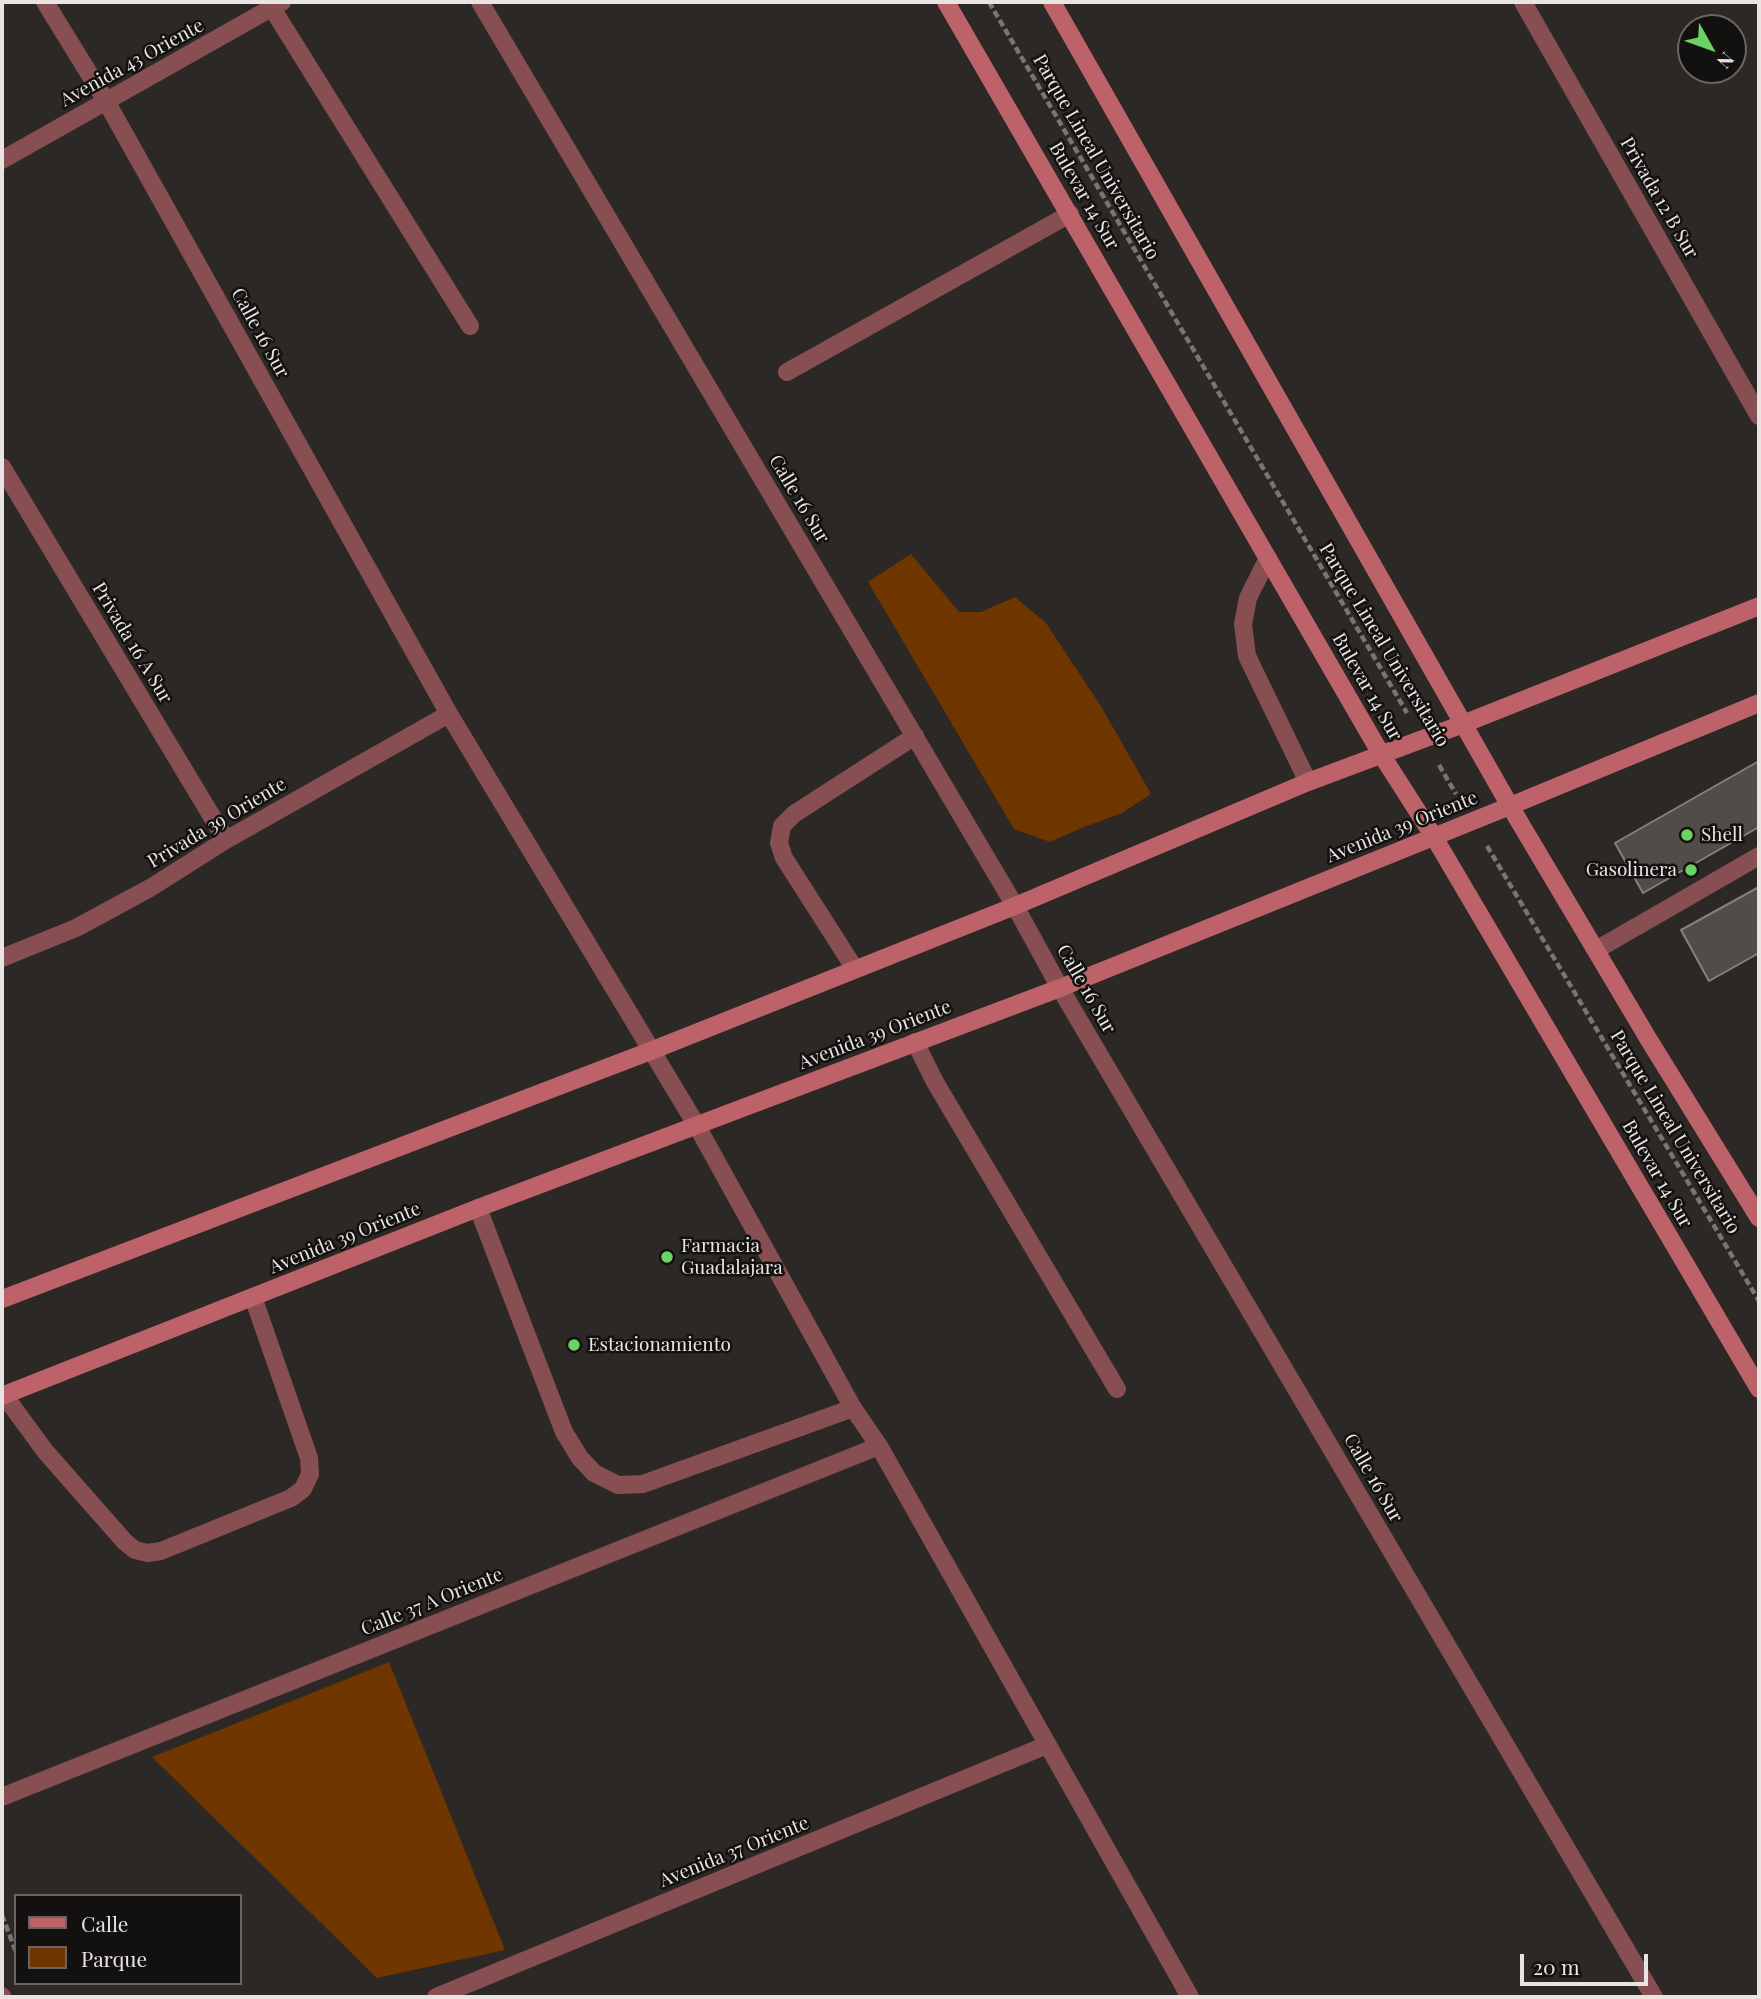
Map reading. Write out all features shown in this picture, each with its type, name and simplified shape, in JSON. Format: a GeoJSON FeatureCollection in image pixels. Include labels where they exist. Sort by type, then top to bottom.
{"type":"FeatureCollection","features":[{"type":"Feature","properties":{"kind":"main road","name":"Bulevar 14 Sur"},"geometry":{"type":"LineString","coordinates":[[946,2],[1381,754],[1434,837],[1759,1389]]}},
{"type":"Feature","properties":{"kind":"main road"},"geometry":{"type":"LineString","coordinates":[[1052,2],[1510,806],[1649,1040],[1759,1217]]}},
{"type":"Feature","properties":{"kind":"main road"},"geometry":{"type":"LineString","coordinates":[[2,1299],[653,1050],[1015,906],[1308,782],[1463,724],[1759,606]]}},
{"type":"Feature","properties":{"kind":"main road","name":"Avenida 39 Oriente"},"geometry":{"type":"LineString","coordinates":[[3,1395],[478,1208],[1060,988],[1759,702]]}},
{"type":"Feature","properties":{"kind":"street","name":"Calle 16 Sur"},"geometry":{"type":"LineString","coordinates":[[45,2],[106,101],[449,714],[697,1126],[853,1408],[879,1446],[1190,1997]]}},
{"type":"Feature","properties":{"kind":"street","name":"Calle 16 Sur"},"geometry":{"type":"LineString","coordinates":[[480,2],[915,736],[1060,988],[1654,1997]]}},
{"type":"Feature","properties":{"kind":"street","name":"Privada 12 B Sur"},"geometry":{"type":"LineString","coordinates":[[1523,2],[1759,416]]}},
{"type":"Feature","properties":{"kind":"street","name":"Avenida 43 Oriente"},"geometry":{"type":"LineString","coordinates":[[2,160],[277,5]]}},
{"type":"Feature","properties":{"kind":"street"},"geometry":{"type":"LineString","coordinates":[[277,5],[470,326]]}},
{"type":"Feature","properties":{"kind":"street"},"geometry":{"type":"LineString","coordinates":[[788,372],[1070,214]]}},
{"type":"Feature","properties":{"kind":"street","name":"Privada 16 A Sur"},"geometry":{"type":"LineString","coordinates":[[2,467],[226,841]]}},
{"type":"Feature","properties":{"kind":"street"},"geometry":{"type":"LineString","coordinates":[[1268,558],[1248,598],[1243,624],[1247,656],[1308,782]]}},
{"type":"Feature","properties":{"kind":"street","name":"Privada 39 Oriente"},"geometry":{"type":"LineString","coordinates":[[2,958],[76,928],[150,888],[226,841],[449,714]]}},
{"type":"Feature","properties":{"kind":"street"},"geometry":{"type":"LineString","coordinates":[[855,969],[784,858],[779,843],[782,826],[794,814],[915,736]]}},
{"type":"Feature","properties":{"kind":"street"},"geometry":{"type":"LineString","coordinates":[[1596,950],[1759,856]]}},
{"type":"Feature","properties":{"kind":"street"},"geometry":{"type":"LineString","coordinates":[[915,1042],[935,1082],[1117,1389]]}},
{"type":"Feature","properties":{"kind":"street"},"geometry":{"type":"LineString","coordinates":[[478,1208],[564,1432],[594,1474],[618,1485],[643,1484],[853,1408]]}},
{"type":"Feature","properties":{"kind":"street"},"geometry":{"type":"LineString","coordinates":[[3,1395],[45,1451],[125,1542],[135,1550],[148,1553],[161,1551],[290,1498],[303,1489],[310,1474],[309,1458],[253,1297]]}},
{"type":"Feature","properties":{"kind":"street","name":"Calle 37 A Oriente"},"geometry":{"type":"LineString","coordinates":[[2,1797],[879,1446]]}},
{"type":"Feature","properties":{"kind":"street","name":"Avenida 37 Oriente"},"geometry":{"type":"LineString","coordinates":[[436,1997],[1047,1745]]}},
{"type":"Feature","properties":{"kind":"path","name":"Parque Lineal Universitario"},"geometry":{"type":"LineString","coordinates":[[989,2],[1472,821],[1759,1301]]}},
{"type":"Feature","properties":{"kind":"path"},"geometry":{"type":"LineString","coordinates":[[2,1915],[14,1947]]}},
{"type":"Feature","properties":{"kind":"green space"},"geometry":{"type":"Polygon","coordinates":[[[911,554],[959,612],[981,612],[1015,597],[1046,623],[1102,708],[1151,794],[1122,813],[1050,842],[1014,829],[868,582],[911,554]]]}},
{"type":"Feature","properties":{"kind":"green space"},"geometry":{"type":"Polygon","coordinates":[[[389,1662],[505,1950],[377,1978],[152,1757],[389,1662]]]}},
{"type":"Feature","properties":{"kind":"building","name":"Shell"},"geometry":{"type":"Polygon","coordinates":[[[1759,761],[1759,827],[1643,893],[1615,843],[1759,761]]]}},
{"type":"Feature","properties":{"kind":"building","name":"Shell"},"geometry":{"type":"Polygon","coordinates":[[[1759,887],[1759,953],[1709,981],[1681,930],[1759,887]]]}},
{"type":"Feature","properties":{"kind":"place","name":"Shell"},"geometry":{"type":"Point","coordinates":[1687,835]}},
{"type":"Feature","properties":{"kind":"place","name":"Gasolinera"},"geometry":{"type":"Point","coordinates":[1691,870]}},
{"type":"Feature","properties":{"kind":"place","name":"Farmacia Guadalajara"},"geometry":{"type":"Point","coordinates":[667,1257]}},
{"type":"Feature","properties":{"kind":"place","name":"Estacionamiento"},"geometry":{"type":"Point","coordinates":[574,1345]}}]}
